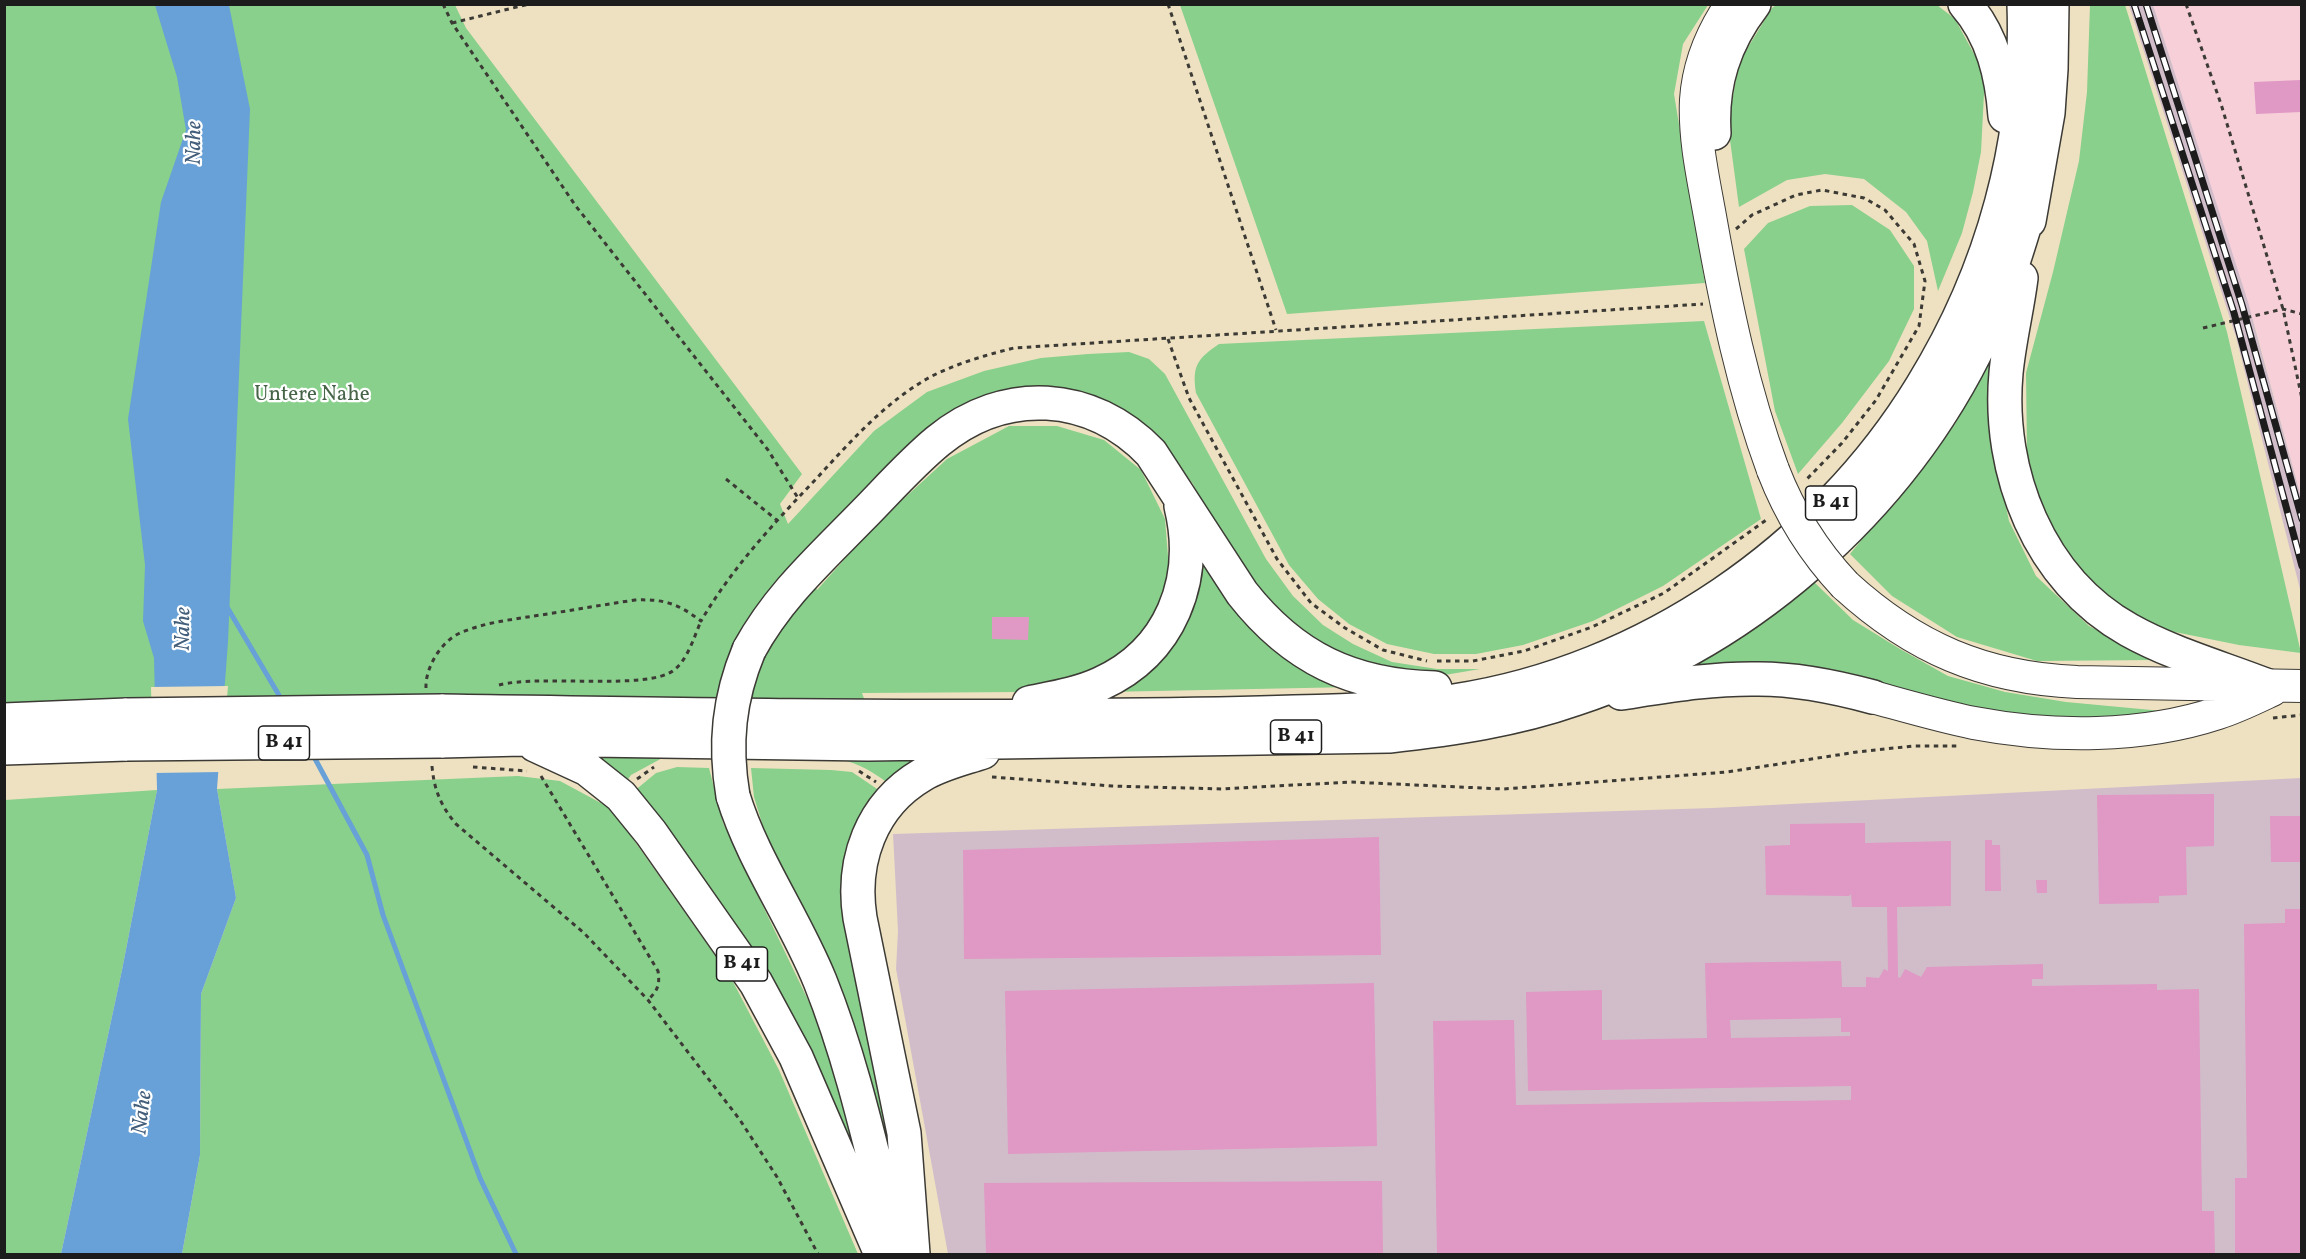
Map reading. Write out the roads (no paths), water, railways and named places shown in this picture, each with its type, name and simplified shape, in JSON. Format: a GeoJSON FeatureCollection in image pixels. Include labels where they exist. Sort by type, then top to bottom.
{"type":"FeatureCollection","features":[{"type":"Feature","properties":{"kind":"highway","name":"B 41"},"geometry":{"type":"LineString","coordinates":[[1965,4],[1981,27],[1997,60],[2003,87],[2010,173]]}},
{"type":"Feature","properties":{"kind":"highway","name":"B 41"},"geometry":{"type":"LineString","coordinates":[[4,720],[127,730],[1382,710],[1457,700],[1506,690],[1589,664],[1629,647],[1677,622],[1732,587],[1776,555],[1839,495],[1893,431],[1916,397],[1947,344],[1969,298],[1988,251],[2010,173],[2021,96],[2024,4]]}},
{"type":"Feature","properties":{"kind":"highway","name":"B 41"},"geometry":{"type":"LineString","coordinates":[[2052,4],[2048,113],[2006,373],[2005,401],[2011,458],[2019,489],[2034,528],[2059,570],[2079,592],[2110,618],[2147,639],[2283,686]]}},
{"type":"Feature","properties":{"kind":"highway","name":"B 41"},"geometry":{"type":"LineString","coordinates":[[1714,133],[1714,95],[1722,58],[1740,22],[1737,8]]}},
{"type":"Feature","properties":{"kind":"highway","name":"B 41"},"geometry":{"type":"LineString","coordinates":[[441,726],[522,739],[868,744],[1389,736],[1447,730],[1511,718],[1575,699],[1622,681],[1677,655],[1754,607],[1818,557],[1876,498],[1928,432],[1971,360],[2006,283],[2032,201]]}},
{"type":"Feature","properties":{"kind":"highway"},"geometry":{"type":"LineString","coordinates":[[898,1254],[847,1057],[835,1020],[800,937],[751,844],[732,796],[727,757],[729,717],[740,672],[762,626],[785,596],[916,462],[952,431],[984,414],[1002,408],[1038,403],[1076,406],[1109,419],[1145,446],[1162,467],[1242,593],[1273,628],[1305,653],[1334,669],[1383,684],[1506,690]]}},
{"type":"Feature","properties":{"kind":"highway"},"geometry":{"type":"LineString","coordinates":[[973,717],[1082,691],[1099,684],[1131,666],[1157,640],[1177,606],[1187,566],[1188,545],[1181,504],[1162,467]]}},
{"type":"Feature","properties":{"kind":"highway"},"geometry":{"type":"LineString","coordinates":[[1575,699],[1686,684],[1760,679],[1818,684],[1873,697]]}},
{"type":"Feature","properties":{"kind":"highway","name":"B 41"},"geometry":{"type":"LineString","coordinates":[[4,748],[127,730]]}},
{"type":"Feature","properties":{"kind":"highway","name":"B 41"},"geometry":{"type":"LineString","coordinates":[[522,739],[575,763],[605,781],[629,804],[658,842],[756,983],[778,1022],[796,1057],[881,1254]]}},
{"type":"Feature","properties":{"kind":"highway","name":"B 41"},"geometry":{"type":"LineString","coordinates":[[913,1254],[904,1133],[860,918],[857,883],[859,865],[863,848],[876,819],[909,783],[939,766],[1013,743]]}},
{"type":"Feature","properties":{"kind":"main road","name":"B 41"},"geometry":{"type":"LineString","coordinates":[[1737,8],[1708,47],[1702,65],[1696,99],[1702,173],[1725,303],[1756,417],[1773,470],[1793,516],[1818,554],[1845,585],[1883,617],[1924,644],[1970,664],[1996,672],[2050,681],[2283,686]]}},
{"type":"Feature","properties":{"kind":"main road","name":"B 41"},"geometry":{"type":"LineString","coordinates":[[1714,133],[1756,417]]}},
{"type":"Feature","properties":{"kind":"main road"},"geometry":{"type":"LineString","coordinates":[[1873,697],[1946,717],[2005,728],[2070,733],[2170,725],[2217,714],[2283,686]]}},
{"type":"Feature","properties":{"kind":"water","name":"Nahe"},"geometry":{"type":"Polygon","coordinates":[[[155,5],[229,5],[250,109],[228,642],[217,789],[236,898],[201,994],[200,1155],[182,1254],[61,1254],[122,970],[157,790],[154,658],[143,621],[145,565],[128,419],[161,202],[186,130],[177,77],[155,5]]]}},
{"type":"Feature","properties":{"kind":"waterway"},"geometry":{"type":"LineString","coordinates":[[227,607],[283,702]]}},
{"type":"Feature","properties":{"kind":"waterway"},"geometry":{"type":"LineString","coordinates":[[313,755],[367,855],[383,915],[480,1178],[516,1254]]}},
{"type":"Feature","properties":{"kind":"railway"},"geometry":{"type":"LineString","coordinates":[[2134,4],[2234,313],[2302,566]]}},
{"type":"Feature","properties":{"kind":"railway"},"geometry":{"type":"LineString","coordinates":[[2146,4],[2242,305],[2302,519]]}},
{"type":"Feature","properties":{"kind":"park label","name":"Untere Nahe"},"geometry":{"type":"Point","coordinates":[312,396]}}]}
